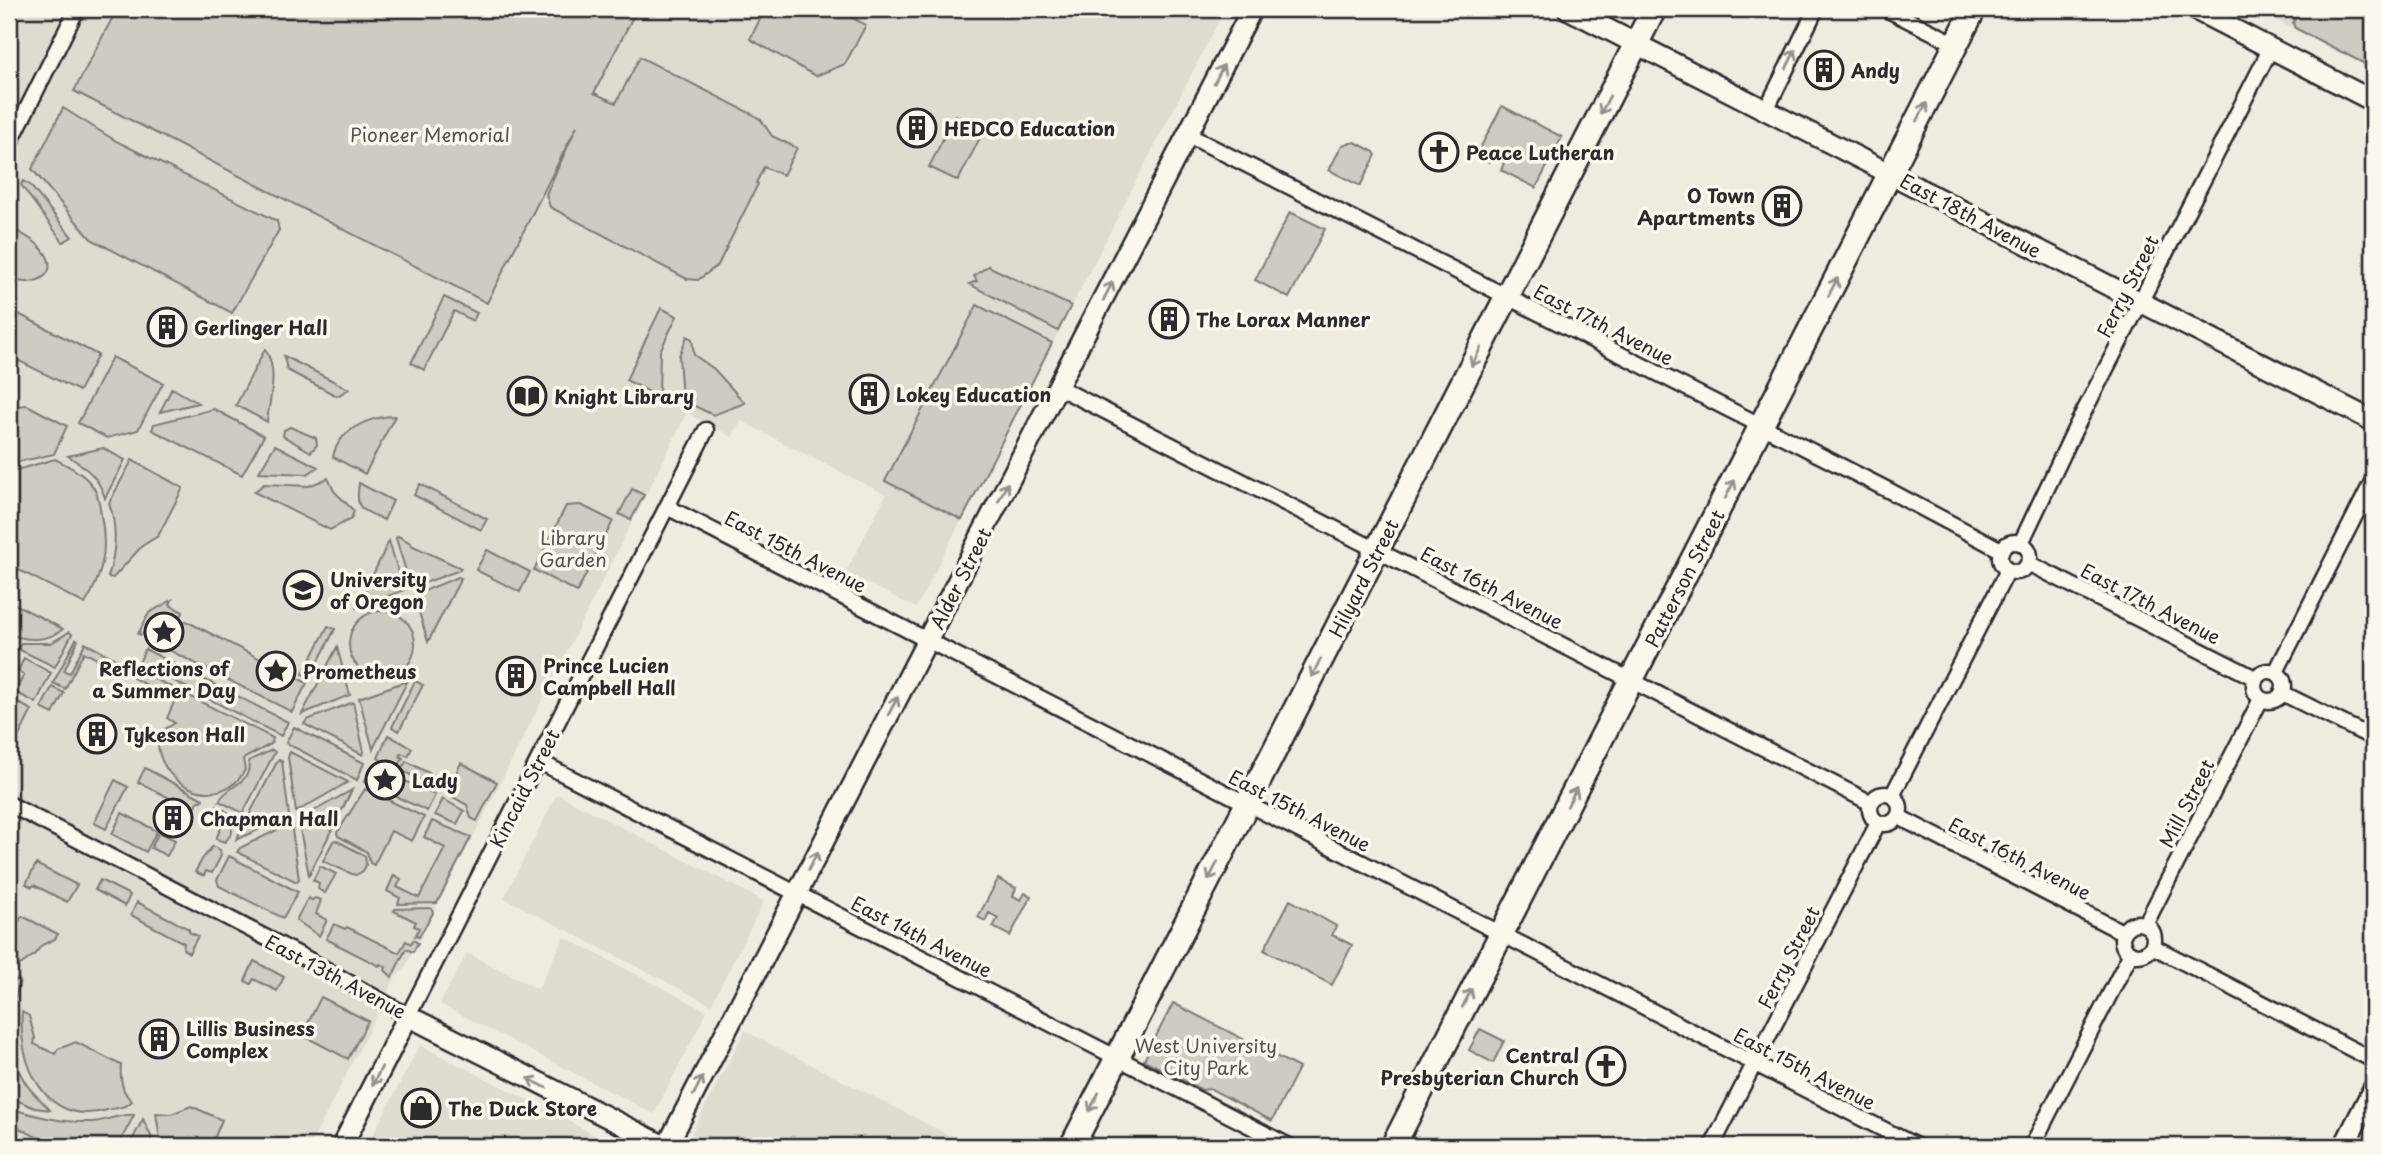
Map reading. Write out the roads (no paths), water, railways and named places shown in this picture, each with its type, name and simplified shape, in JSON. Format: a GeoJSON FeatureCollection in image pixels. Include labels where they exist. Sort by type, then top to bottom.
{"type":"FeatureCollection","features":[{"type":"Feature","properties":{"kind":"main road","name":"Hilyard Street"},"geometry":{"type":"LineString","coordinates":[[1072,1146],[1654,9]]}},
{"type":"Feature","properties":{"kind":"main road","name":"Patterson Street"},"geometry":{"type":"LineString","coordinates":[[1393,1146],[1974,9]]}},
{"type":"Feature","properties":{"kind":"street"},"geometry":{"type":"LineString","coordinates":[[9,145],[77,9]]}},
{"type":"Feature","properties":{"kind":"street","name":"Alder Street"},"geometry":{"type":"LineString","coordinates":[[666,1146],[1252,9]]}},
{"type":"Feature","properties":{"kind":"street","name":"East 18th Avenue"},"geometry":{"type":"LineString","coordinates":[[1568,9],[2373,421]]}},
{"type":"Feature","properties":{"kind":"street"},"geometry":{"type":"LineString","coordinates":[[1766,110],[1816,9]]}},
{"type":"Feature","properties":{"kind":"street"},"geometry":{"type":"LineString","coordinates":[[1886,9],[1956,44]]}},
{"type":"Feature","properties":{"kind":"street"},"geometry":{"type":"LineString","coordinates":[[2194,9],[2373,101]]}},
{"type":"Feature","properties":{"kind":"street","name":"Ferry Street"},"geometry":{"type":"LineString","coordinates":[[2021,543],[2075,429],[2271,48]]}},
{"type":"Feature","properties":{"kind":"street","name":"East 17th Avenue"},"geometry":{"type":"LineString","coordinates":[[1188,135],[2001,550]]}},
{"type":"Feature","properties":{"kind":"street","name":"East 16th Avenue"},"geometry":{"type":"LineString","coordinates":[[1058,387],[1871,803]]}},
{"type":"Feature","properties":{"kind":"street","name":"Kincaid Street"},"geometry":{"type":"LineString","coordinates":[[342,1146],[706,430]]}},
{"type":"Feature","properties":{"kind":"street"},"geometry":{"type":"LineString","coordinates":[[2276,672],[2373,480]]}},
{"type":"Feature","properties":{"kind":"street","name":"East 15th Avenue"},"geometry":{"type":"LineString","coordinates":[[667,507],[1916,1146]]}},
{"type":"Feature","properties":{"kind":"street"},"geometry":{"type":"LineString","coordinates":[[2010,542],[2021,543],[2029,552],[2028,563],[2020,571],[2008,570],[2000,562],[2001,550],[2010,542]]}},
{"type":"Feature","properties":{"kind":"street","name":"East 17th Avenue"},"geometry":{"type":"LineString","coordinates":[[2028,563],[2255,678]]}},
{"type":"Feature","properties":{"kind":"street"},"geometry":{"type":"LineString","coordinates":[[1892,796],[2008,570]]}},
{"type":"Feature","properties":{"kind":"street"},"geometry":{"type":"LineString","coordinates":[[2264,671],[2276,672],[2283,681],[2282,693],[2273,700],[2261,699],[2254,690],[2255,678],[2264,671]]}},
{"type":"Feature","properties":{"kind":"street"},"geometry":{"type":"LineString","coordinates":[[2282,693],[2373,738]]}},
{"type":"Feature","properties":{"kind":"street","name":"Mill Street"},"geometry":{"type":"LineString","coordinates":[[2145,925],[2261,699]]}},
{"type":"Feature","properties":{"kind":"street","name":"East 14th Avenue"},"geometry":{"type":"LineString","coordinates":[[538,761],[1289,1146]]}},
{"type":"Feature","properties":{"kind":"street"},"geometry":{"type":"LineString","coordinates":[[1878,796],[1892,796],[1899,802],[1899,817],[1888,825],[1878,823],[1870,812],[1871,803],[1878,796]]}},
{"type":"Feature","properties":{"kind":"street","name":"East 13th Avenue"},"geometry":{"type":"LineString","coordinates":[[9,804],[311,961],[408,1016],[666,1146]]}},
{"type":"Feature","properties":{"kind":"street","name":"East 16th Avenue"},"geometry":{"type":"LineString","coordinates":[[1899,817],[2124,933]]}},
{"type":"Feature","properties":{"kind":"street","name":"Ferry Street"},"geometry":{"type":"LineString","coordinates":[[1712,1146],[1878,823]]}},
{"type":"Feature","properties":{"kind":"street"},"geometry":{"type":"LineString","coordinates":[[2132,924],[2145,925],[2152,932],[2152,946],[2141,955],[2131,953],[2123,942],[2124,933],[2132,924]]}},
{"type":"Feature","properties":{"kind":"street"},"geometry":{"type":"LineString","coordinates":[[2152,946],[2373,1060]]}},
{"type":"Feature","properties":{"kind":"street"},"geometry":{"type":"LineString","coordinates":[[2032,1146],[2131,953]]}},
{"type":"Feature","properties":{"kind":"street"},"geometry":{"type":"LineString","coordinates":[[2344,1146],[2373,1089]]}},
{"type":"Feature","properties":{"kind":"place","name":"Andy"},"geometry":{"type":"Point","coordinates":[1824,70]}},
{"type":"Feature","properties":{"kind":"place","name":"HEDCO Education"},"geometry":{"type":"Point","coordinates":[917,128]}},
{"type":"Feature","properties":{"kind":"place","name":"Peace Lutheran"},"geometry":{"type":"Point","coordinates":[1439,152]}},
{"type":"Feature","properties":{"kind":"place","name":"O Town Apartments"},"geometry":{"type":"Point","coordinates":[1782,206]}},
{"type":"Feature","properties":{"kind":"place","name":"The Lorax Manner"},"geometry":{"type":"Point","coordinates":[1169,319]}},
{"type":"Feature","properties":{"kind":"place","name":"Gerlinger Hall"},"geometry":{"type":"Point","coordinates":[167,327]}},
{"type":"Feature","properties":{"kind":"place","name":"Lokey Education"},"geometry":{"type":"Point","coordinates":[869,394]}},
{"type":"Feature","properties":{"kind":"place","name":"Knight Library"},"geometry":{"type":"Point","coordinates":[527,396]}},
{"type":"Feature","properties":{"kind":"place","name":"University of Oregon"},"geometry":{"type":"Point","coordinates":[303,590]}},
{"type":"Feature","properties":{"kind":"place","name":"Reflections of a Summer Day"},"geometry":{"type":"Point","coordinates":[164,632]}},
{"type":"Feature","properties":{"kind":"place","name":"Prometheus"},"geometry":{"type":"Point","coordinates":[276,671]}},
{"type":"Feature","properties":{"kind":"place","name":"Prince Lucien Campbell Hall"},"geometry":{"type":"Point","coordinates":[516,676]}},
{"type":"Feature","properties":{"kind":"place","name":"Tykeson Hall"},"geometry":{"type":"Point","coordinates":[97,734]}},
{"type":"Feature","properties":{"kind":"place","name":"Lady"},"geometry":{"type":"Point","coordinates":[385,780]}},
{"type":"Feature","properties":{"kind":"place","name":"Chapman Hall"},"geometry":{"type":"Point","coordinates":[173,818]}},
{"type":"Feature","properties":{"kind":"place","name":"Lillis Business Complex"},"geometry":{"type":"Point","coordinates":[159,1039]}},
{"type":"Feature","properties":{"kind":"place","name":"Central Presbyterian Church"},"geometry":{"type":"Point","coordinates":[1606,1066]}},
{"type":"Feature","properties":{"kind":"place","name":"The Duck Store"},"geometry":{"type":"Point","coordinates":[421,1108]}},
{"type":"Feature","properties":{"kind":"park label","name":"Pioneer Memorial"},"geometry":{"type":"Point","coordinates":[430,134]}},
{"type":"Feature","properties":{"kind":"park label","name":"Library Garden"},"geometry":{"type":"Point","coordinates":[573,548]}},
{"type":"Feature","properties":{"kind":"park label","name":"West University City Park"},"geometry":{"type":"Point","coordinates":[1206,1056]}}]}
